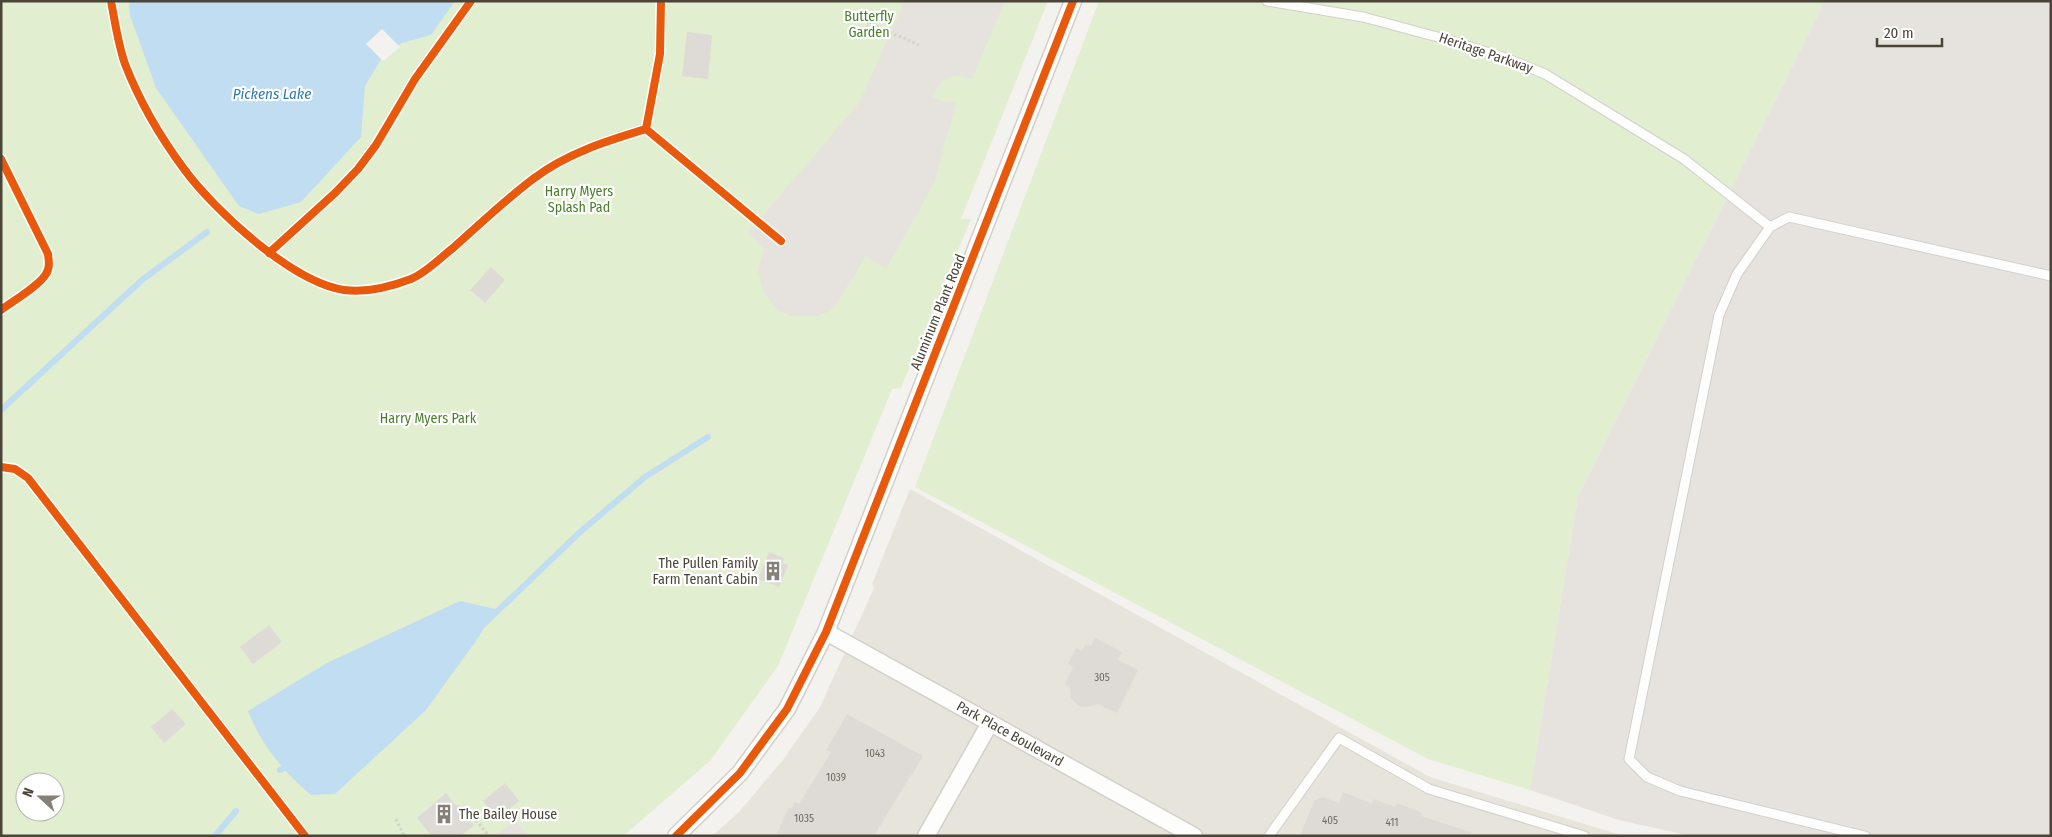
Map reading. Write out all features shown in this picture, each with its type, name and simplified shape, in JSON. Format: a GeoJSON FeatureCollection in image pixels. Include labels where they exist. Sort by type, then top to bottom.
{"type":"FeatureCollection","features":[{"type":"Feature","properties":{"kind":"street","name":"Aluminum Plant Road"},"geometry":{"type":"LineString","coordinates":[[676,836],[740,773],[787,709],[826,632],[1073,1]]}},
{"type":"Feature","properties":{"kind":"street","name":"Park Place Boulevard"},"geometry":{"type":"LineString","coordinates":[[826,632],[1194,836]]}},
{"type":"Feature","properties":{"kind":"street"},"geometry":{"type":"LineString","coordinates":[[926,836],[990,723]]}},
{"type":"Feature","properties":{"kind":"lane","name":"Heritage Parkway"},"geometry":{"type":"LineString","coordinates":[[1267,1],[1363,17],[1506,58],[1545,74],[1684,159],[1770,226]]}},
{"type":"Feature","properties":{"kind":"lane"},"geometry":{"type":"LineString","coordinates":[[1865,836],[1680,791],[1647,777],[1629,759],[1719,315],[1737,274],[1770,226],[1789,217],[2051,276]]}},
{"type":"Feature","properties":{"kind":"lane"},"geometry":{"type":"LineString","coordinates":[[1269,836],[1339,738],[1429,789],[1584,836]]}},
{"type":"Feature","properties":{"kind":"path"},"geometry":{"type":"LineString","coordinates":[[863,37],[876,10]]}},
{"type":"Feature","properties":{"kind":"path"},"geometry":{"type":"LineString","coordinates":[[853,16],[919,45]]}},
{"type":"Feature","properties":{"kind":"path"},"geometry":{"type":"LineString","coordinates":[[463,811],[466,808],[489,836]]}},
{"type":"Feature","properties":{"kind":"path"},"geometry":{"type":"LineString","coordinates":[[396,819],[404,836]]}},
{"type":"Feature","properties":{"kind":"shaded area"},"geometry":{"type":"Polygon","coordinates":[[[905,1],[1005,1],[972,79],[958,76],[949,77],[941,82],[935,91],[932,98],[956,103],[934,183],[886,269],[866,256],[835,306],[828,312],[818,316],[791,316],[778,310],[764,292],[758,270],[764,248],[748,233],[859,103],[905,1]]]}},
{"type":"Feature","properties":{"kind":"shaded area"},"geometry":{"type":"Polygon","coordinates":[[[1825,1],[2051,1],[2051,836],[1691,836],[1619,820],[1530,790],[1578,496],[1825,1]]]}},
{"type":"Feature","properties":{"kind":"shaded area"},"geometry":{"type":"Polygon","coordinates":[[[910,489],[1430,777],[1624,836],[712,836],[739,812],[783,760],[820,707],[874,588],[872,584],[910,489]]]}},
{"type":"Feature","properties":{"kind":"shaded area"},"geometry":{"type":"Polygon","coordinates":[[[516,820],[528,836],[495,836],[516,820]]]}},
{"type":"Feature","properties":{"kind":"green space","name":"Harry Myers Park"},"geometry":{"type":"Polygon","coordinates":[[[1,1],[1048,1],[961,219],[971,219],[901,388],[892,389],[778,666],[710,761],[623,836],[1,836],[1,1]]]}},
{"type":"Feature","properties":{"kind":"green space"},"geometry":{"type":"Polygon","coordinates":[[[1099,1],[1825,1],[1578,496],[1530,790],[1428,759],[915,487],[1099,1]]]}},
{"type":"Feature","properties":{"kind":"water","name":"Pickens Lake"},"geometry":{"type":"Polygon","coordinates":[[[129,1],[455,1],[431,35],[402,43],[383,56],[365,86],[361,137],[301,202],[259,214],[239,206],[156,88],[130,15],[129,1]]]}},
{"type":"Feature","properties":{"kind":"water"},"geometry":{"type":"Polygon","coordinates":[[[460,601],[495,609],[478,638],[426,710],[335,794],[311,795],[274,757],[253,723],[248,711],[327,663],[460,601]]]}},
{"type":"Feature","properties":{"kind":"pier"},"geometry":{"type":"Polygon","coordinates":[[[382,29],[400,47],[383,61],[366,44],[382,29]]]}},
{"type":"Feature","properties":{"kind":"building"},"geometry":{"type":"Polygon","coordinates":[[[687,32],[712,35],[708,79],[682,76],[687,32]]]}},
{"type":"Feature","properties":{"kind":"building"},"geometry":{"type":"Polygon","coordinates":[[[491,267],[505,280],[485,303],[470,290],[491,267]]]}},
{"type":"Feature","properties":{"kind":"building","name":"The Pullen Family Farm Tenant Cabin"},"geometry":{"type":"Polygon","coordinates":[[[769,552],[784,558],[782,563],[788,565],[779,587],[758,579],[769,552]]]}},
{"type":"Feature","properties":{"kind":"building"},"geometry":{"type":"Polygon","coordinates":[[[269,625],[282,642],[253,664],[240,647],[269,625]]]}},
{"type":"Feature","properties":{"kind":"building"},"geometry":{"type":"Polygon","coordinates":[[[1095,638],[1122,652],[1118,660],[1138,670],[1117,713],[1098,704],[1087,707],[1078,706],[1071,698],[1070,687],[1065,684],[1073,667],[1068,664],[1076,648],[1082,651],[1086,644],[1091,646],[1095,638]]]}},
{"type":"Feature","properties":{"kind":"building"},"geometry":{"type":"Polygon","coordinates":[[[172,709],[186,724],[164,743],[151,727],[172,709]]]}},
{"type":"Feature","properties":{"kind":"building"},"geometry":{"type":"Polygon","coordinates":[[[847,714],[923,756],[912,775],[874,836],[776,836],[789,807],[791,809],[795,802],[799,804],[831,752],[826,750],[847,714]]]}},
{"type":"Feature","properties":{"kind":"building"},"geometry":{"type":"Polygon","coordinates":[[[505,783],[519,801],[497,819],[483,801],[505,783]]]}},
{"type":"Feature","properties":{"kind":"building"},"geometry":{"type":"Polygon","coordinates":[[[1343,792],[1372,804],[1374,799],[1395,807],[1397,803],[1422,813],[1421,816],[1471,832],[1471,836],[1300,836],[1314,801],[1323,797],[1339,803],[1343,792]]]}},
{"type":"Feature","properties":{"kind":"building","name":"The Bailey House"},"geometry":{"type":"Polygon","coordinates":[[[446,793],[456,806],[458,804],[474,825],[461,836],[432,836],[417,818],[446,793]]]}},
{"type":"Feature","properties":{"kind":"waterway"},"geometry":{"type":"LineString","coordinates":[[1,410],[142,280],[207,232]]}},
{"type":"Feature","properties":{"kind":"waterway"},"geometry":{"type":"LineString","coordinates":[[483,625],[579,533],[645,477],[708,437]]}},
{"type":"Feature","properties":{"kind":"waterway"},"geometry":{"type":"LineString","coordinates":[[280,770],[291,765]]}},
{"type":"Feature","properties":{"kind":"waterway"},"geometry":{"type":"LineString","coordinates":[[215,836],[236,811]]}},
{"type":"Feature","properties":{"kind":"cycle path"},"geometry":{"type":"LineString","coordinates":[[111,1],[125,64],[137,91],[167,145],[198,186],[235,224],[279,259],[301,274],[323,284],[352,291],[386,287],[417,276],[453,248],[512,195],[546,170],[573,155],[646,129],[660,54],[661,1]]}},
{"type":"Feature","properties":{"kind":"cycle path"},"geometry":{"type":"LineString","coordinates":[[269,253],[335,193],[358,169],[376,145],[415,79],[471,1]]}},
{"type":"Feature","properties":{"kind":"cycle path"},"geometry":{"type":"LineString","coordinates":[[676,836],[740,773],[787,709],[826,632],[1073,1]]}},
{"type":"Feature","properties":{"kind":"cycle path"},"geometry":{"type":"LineString","coordinates":[[646,129],[781,241]]}},
{"type":"Feature","properties":{"kind":"cycle path"},"geometry":{"type":"LineString","coordinates":[[1,159],[48,254],[49,264],[43,279],[1,310]]}},
{"type":"Feature","properties":{"kind":"cycle path"},"geometry":{"type":"LineString","coordinates":[[1,467],[15,469],[28,478],[305,836]]}},
{"type":"Feature","properties":{"kind":"place","name":"The Pullen Family Farm Tenant Cabin"},"geometry":{"type":"Point","coordinates":[773,571]}},
{"type":"Feature","properties":{"kind":"place","name":"The Bailey House"},"geometry":{"type":"Point","coordinates":[444,814]}},
{"type":"Feature","properties":{"kind":"park label","name":"Butterfly Garden"},"geometry":{"type":"Point","coordinates":[869,24]}},
{"type":"Feature","properties":{"kind":"park label","name":"Harry Myers Splash Pad"},"geometry":{"type":"Point","coordinates":[579,200]}}]}
